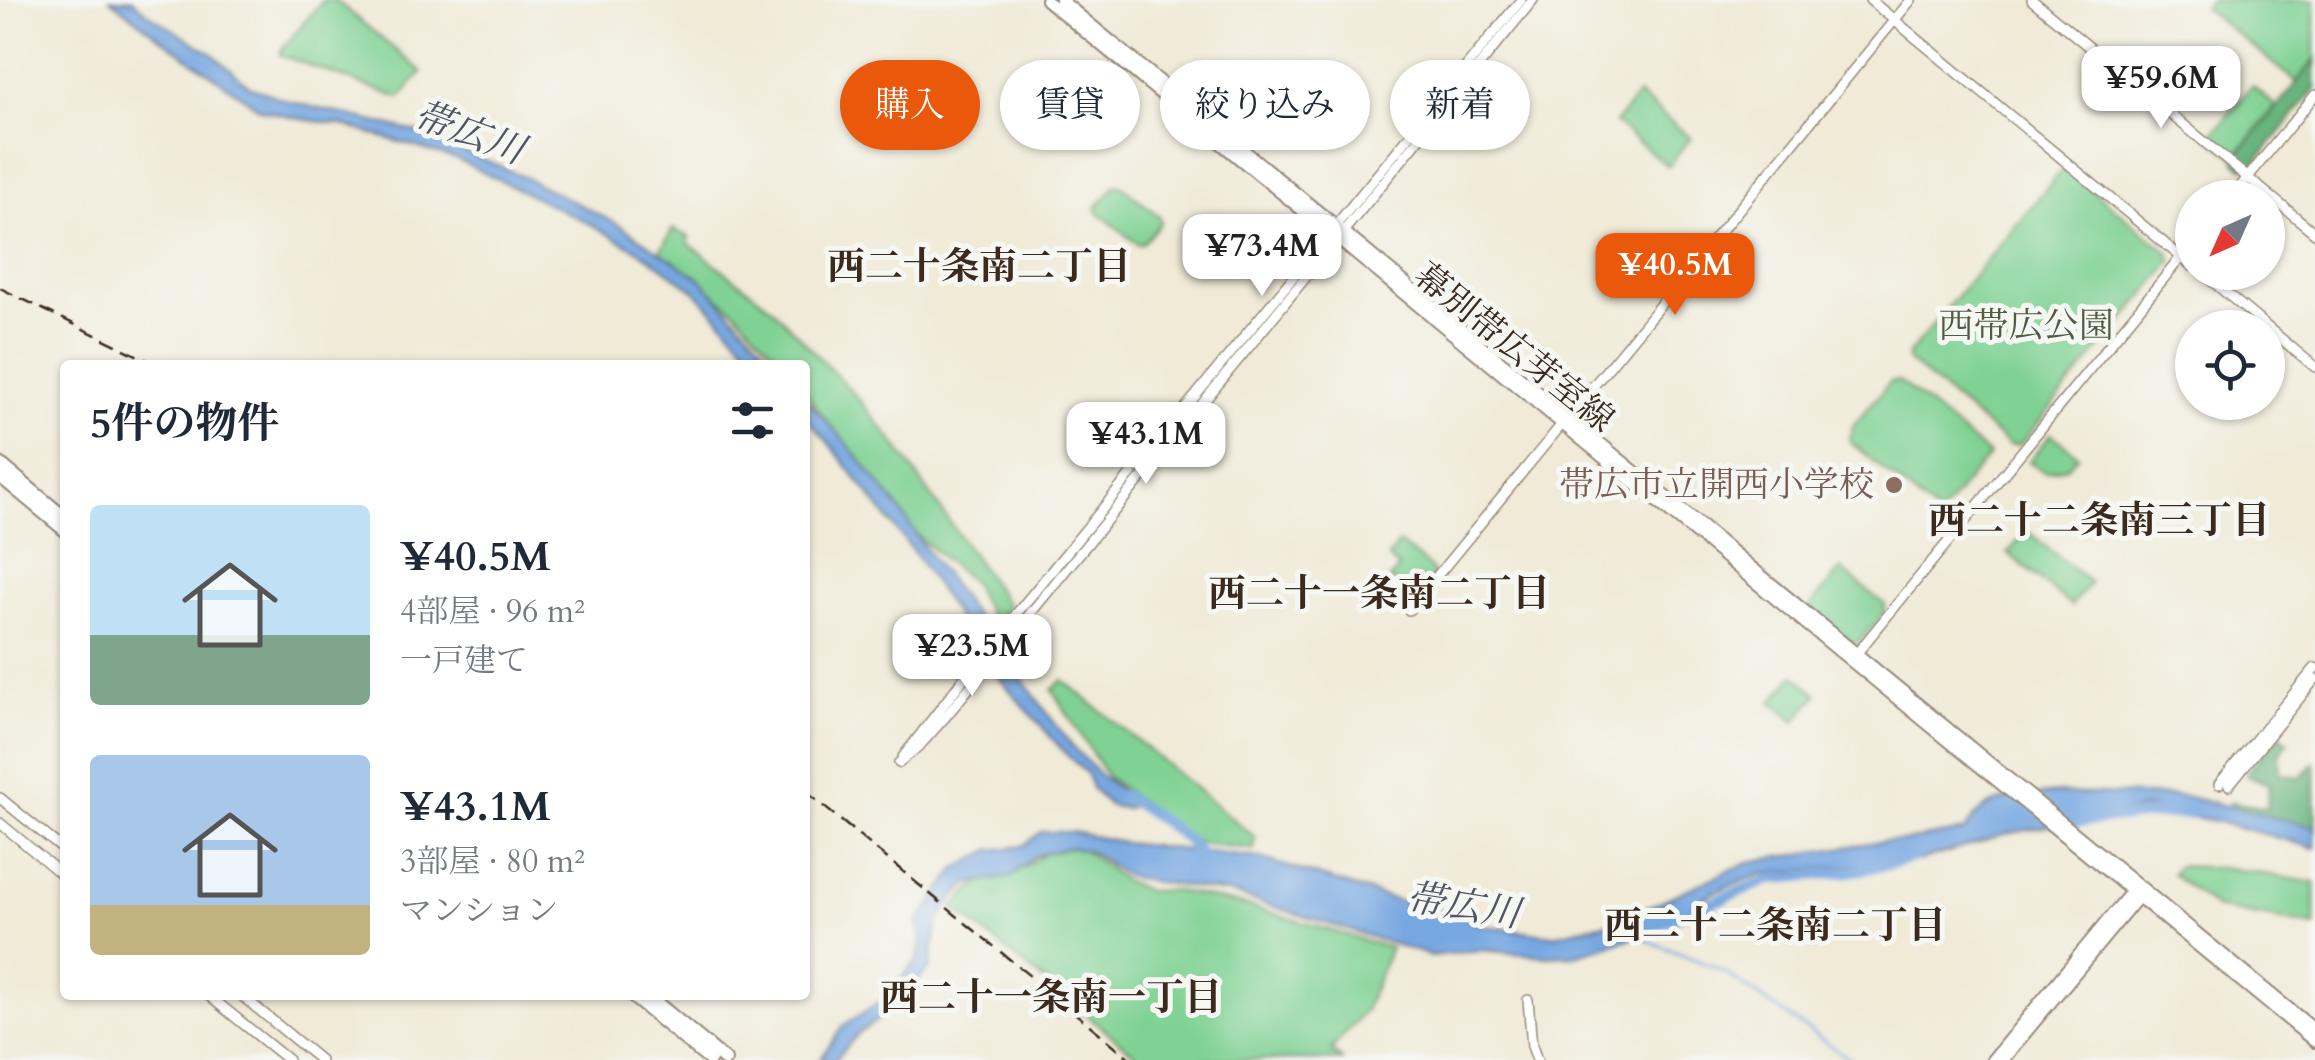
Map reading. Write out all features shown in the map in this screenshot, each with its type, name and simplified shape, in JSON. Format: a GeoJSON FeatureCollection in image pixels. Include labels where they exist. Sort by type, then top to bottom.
{"type":"FeatureCollection","features":[{"type":"Feature","properties":{"kind":"highway"},"geometry":{"type":"LineString","coordinates":[[0,464],[60,514]]}},
{"type":"Feature","properties":{"kind":"highway"},"geometry":{"type":"LineString","coordinates":[[0,476],[60,526]]}},
{"type":"Feature","properties":{"kind":"highway"},"geometry":{"type":"LineString","coordinates":[[637,1000],[710,1060]]}},
{"type":"Feature","properties":{"kind":"highway"},"geometry":{"type":"LineString","coordinates":[[653,1000],[725,1060]]}},
{"type":"Feature","properties":{"kind":"main road","name":"幕別帯広芽室線"},"geometry":{"type":"LineString","coordinates":[[1046,0],[1337,232]]}},
{"type":"Feature","properties":{"kind":"main road","name":"幕別帯広芽室線"},"geometry":{"type":"LineString","coordinates":[[1061,0],[2087,856],[2138,891]]}},
{"type":"Feature","properties":{"kind":"main road","name":"幕別帯広芽室線"},"geometry":{"type":"LineString","coordinates":[[1566,420],[2024,790],[2100,853],[2138,891]]}},
{"type":"Feature","properties":{"kind":"main road"},"geometry":{"type":"LineString","coordinates":[[2138,891],[2315,1030]]}},
{"type":"Feature","properties":{"kind":"main road"},"geometry":{"type":"LineString","coordinates":[[2138,891],[2315,1042]]}},
{"type":"Feature","properties":{"kind":"main road"},"geometry":{"type":"LineString","coordinates":[[1992,1060],[2138,891]]}},
{"type":"Feature","properties":{"kind":"main road"},"geometry":{"type":"LineString","coordinates":[[2004,1060],[2138,891]]}},
{"type":"Feature","properties":{"kind":"street"},"geometry":{"type":"LineString","coordinates":[[1337,232],[1521,0]]}},
{"type":"Feature","properties":{"kind":"street"},"geometry":{"type":"LineString","coordinates":[[943,712],[907,748],[899,764],[922,743],[1002,639],[1533,0]]}},
{"type":"Feature","properties":{"kind":"street"},"geometry":{"type":"LineString","coordinates":[[1870,0],[2175,251]]}},
{"type":"Feature","properties":{"kind":"street"},"geometry":{"type":"LineString","coordinates":[[1409,610],[1910,0]]}},
{"type":"Feature","properties":{"kind":"street"},"geometry":{"type":"LineString","coordinates":[[2032,0],[2315,232]]}},
{"type":"Feature","properties":{"kind":"street"},"geometry":{"type":"LineString","coordinates":[[2248,178],[2315,95]]}},
{"type":"Feature","properties":{"kind":"street"},"geometry":{"type":"LineString","coordinates":[[1857,653],[2175,266]]}},
{"type":"Feature","properties":{"kind":"street"},"geometry":{"type":"LineString","coordinates":[[2223,290],[2315,366]]}},
{"type":"Feature","properties":{"kind":"street"},"geometry":{"type":"LineString","coordinates":[[2315,668],[2224,784],[2315,679]]}},
{"type":"Feature","properties":{"kind":"street"},"geometry":{"type":"LineString","coordinates":[[0,798],[60,847]]}},
{"type":"Feature","properties":{"kind":"street"},"geometry":{"type":"LineString","coordinates":[[0,823],[60,873]]}},
{"type":"Feature","properties":{"kind":"street"},"geometry":{"type":"LineString","coordinates":[[214,1000],[288,1060]]}},
{"type":"Feature","properties":{"kind":"street"},"geometry":{"type":"LineString","coordinates":[[247,1000],[320,1060]]}},
{"type":"Feature","properties":{"kind":"street"},"geometry":{"type":"LineString","coordinates":[[1528,1000],[1537,1060]]}},
{"type":"Feature","properties":{"kind":"green space"},"geometry":{"type":"Polygon","coordinates":[[[323,0],[335,0],[422,72],[400,98],[280,55],[323,0]]]}},
{"type":"Feature","properties":{"kind":"green space"},"geometry":{"type":"Polygon","coordinates":[[[2210,0],[2315,0],[2315,60],[2297,82],[2204,8],[2210,0]]]}},
{"type":"Feature","properties":{"kind":"green space"},"geometry":{"type":"Polygon","coordinates":[[[2315,60],[2315,89],[2252,167],[2244,168],[2236,162],[2238,154],[2315,60]]]}},
{"type":"Feature","properties":{"kind":"green space"},"geometry":{"type":"Polygon","coordinates":[[[2252,86],[2276,106],[2234,157],[2210,137],[2252,86]]]}},
{"type":"Feature","properties":{"kind":"green space"},"geometry":{"type":"Polygon","coordinates":[[[1638,95],[1691,138],[1668,166],[1615,123],[1638,95]]]}},
{"type":"Feature","properties":{"kind":"green space","name":"西帯広公園"},"geometry":{"type":"Polygon","coordinates":[[[2067,170],[2170,253],[2172,262],[2020,445],[2009,445],[1908,361],[1908,355],[2059,173],[2067,170]]]}},
{"type":"Feature","properties":{"kind":"green space"},"geometry":{"type":"Polygon","coordinates":[[[1116,185],[1159,216],[1161,222],[1142,244],[1137,244],[1096,208],[1116,185]]]}},
{"type":"Feature","properties":{"kind":"green space"},"geometry":{"type":"Polygon","coordinates":[[[673,229],[689,237],[688,243],[770,306],[859,399],[895,444],[1008,606],[992,621],[972,582],[922,540],[895,511],[810,398],[810,360],[781,360],[735,310],[660,251],[673,229]]]}},
{"type":"Feature","properties":{"kind":"green space"},"geometry":{"type":"Polygon","coordinates":[[[1899,381],[1989,455],[1939,516],[1850,442],[1852,427],[1890,382],[1899,381]]]}},
{"type":"Feature","properties":{"kind":"green space"},"geometry":{"type":"Polygon","coordinates":[[[2051,434],[2078,455],[2067,467],[2044,472],[2029,461],[2051,434]]]}},
{"type":"Feature","properties":{"kind":"green space"},"geometry":{"type":"Polygon","coordinates":[[[2027,531],[2090,583],[2071,606],[2008,553],[2027,531]]]}},
{"type":"Feature","properties":{"kind":"green space"},"geometry":{"type":"Polygon","coordinates":[[[1399,543],[1432,569],[1434,576],[1414,599],[1390,579],[1399,568],[1388,557],[1399,543]]]}},
{"type":"Feature","properties":{"kind":"green space"},"geometry":{"type":"Polygon","coordinates":[[[1841,569],[1885,605],[1885,611],[1859,642],[1851,643],[1809,608],[1841,569]]]}},
{"type":"Feature","properties":{"kind":"green space"},"geometry":{"type":"Polygon","coordinates":[[[1794,675],[1818,695],[1795,721],[1772,702],[1794,675]]]}},
{"type":"Feature","properties":{"kind":"green space"},"geometry":{"type":"Polygon","coordinates":[[[1063,680],[1255,837],[1254,849],[1198,843],[1108,778],[1052,690],[1063,680]]]}},
{"type":"Feature","properties":{"kind":"green space"},"geometry":{"type":"Polygon","coordinates":[[[2281,735],[2288,742],[2279,754],[2280,773],[2300,777],[2315,763],[2315,834],[2228,813],[2230,802],[2267,808],[2269,784],[2246,775],[2275,736],[2281,735]]]}},
{"type":"Feature","properties":{"kind":"green space"},"geometry":{"type":"Polygon","coordinates":[[[1072,841],[1126,882],[1147,891],[1172,890],[1248,906],[1390,948],[1365,1010],[1331,1050],[1342,1060],[1142,1060],[954,908],[974,886],[1028,865],[1050,849],[1072,841]]]}},
{"type":"Feature","properties":{"kind":"green space"},"geometry":{"type":"Polygon","coordinates":[[[2178,866],[2228,868],[2315,883],[2315,926],[2215,908],[2172,874],[2178,866]]]}},
{"type":"Feature","properties":{"kind":"water"},"geometry":{"type":"Polygon","coordinates":[[[111,0],[132,0],[213,54],[249,86],[288,101],[420,133],[516,173],[618,224],[699,278],[775,360],[758,360],[695,291],[644,254],[590,224],[456,159],[342,125],[260,109],[111,0]]]}},
{"type":"Feature","properties":{"kind":"water"},"geometry":{"type":"Polygon","coordinates":[[[810,403],[900,510],[1071,745],[1100,775],[1134,801],[1127,809],[1109,805],[1091,788],[1087,774],[1005,685],[915,554],[810,422],[810,403]]]}},
{"type":"Feature","properties":{"kind":"water"},"geometry":{"type":"Polygon","coordinates":[[[2057,793],[2184,796],[2315,827],[2315,848],[2219,822],[2147,808],[2006,834],[1923,860],[1762,874],[1714,892],[1643,935],[1575,955],[1481,950],[1431,956],[1233,894],[1137,879],[1091,852],[1071,847],[1034,856],[1011,877],[970,883],[952,900],[938,922],[930,968],[890,1011],[858,1034],[835,1060],[820,1060],[843,1026],[882,1000],[917,960],[922,941],[918,923],[956,869],[991,850],[1023,846],[1041,832],[1073,832],[1126,843],[1260,858],[1405,903],[1456,912],[1484,926],[1554,935],[1622,919],[1748,862],[1965,831],[1992,804],[2057,793]]]}},
{"type":"Feature","properties":{"kind":"waterway","name":"帯広川"},"geometry":{"type":"LineString","coordinates":[[1122,795],[1179,833],[1205,861]]}},
{"type":"Feature","properties":{"kind":"waterway","name":"帯広川"},"geometry":{"type":"LineString","coordinates":[[2058,824],[2189,814]]}},
{"type":"Feature","properties":{"kind":"waterway","name":"帯広川"},"geometry":{"type":"LineString","coordinates":[[1654,926],[1771,879],[1846,872],[1914,857]]}},
{"type":"Feature","properties":{"kind":"waterway"},"geometry":{"type":"LineString","coordinates":[[1637,936],[1721,970],[1851,1060]]}},
{"type":"Feature","properties":{"kind":"railway"},"geometry":{"type":"LineString","coordinates":[[0,288],[147,360]]}},
{"type":"Feature","properties":{"kind":"railway"},"geometry":{"type":"LineString","coordinates":[[810,795],[1132,1060]]}},
{"type":"Feature","properties":{"kind":"place","name":"帯広市立開西小学校"},"geometry":{"type":"Point","coordinates":[1894,485]}},
{"type":"Feature","properties":{"kind":"district","name":"西二十条南二丁目"},"geometry":{"type":"Point","coordinates":[979,267]}},
{"type":"Feature","properties":{"kind":"district","name":"西二十二条南三丁目"},"geometry":{"type":"Point","coordinates":[2099,521]}},
{"type":"Feature","properties":{"kind":"district","name":"西二十一条南二丁目"},"geometry":{"type":"Point","coordinates":[1379,594]}},
{"type":"Feature","properties":{"kind":"district","name":"西二十二条南二丁目"},"geometry":{"type":"Point","coordinates":[1775,926]}},
{"type":"Feature","properties":{"kind":"district","name":"西二十一条南一丁目"},"geometry":{"type":"Point","coordinates":[1051,998]}}]}
